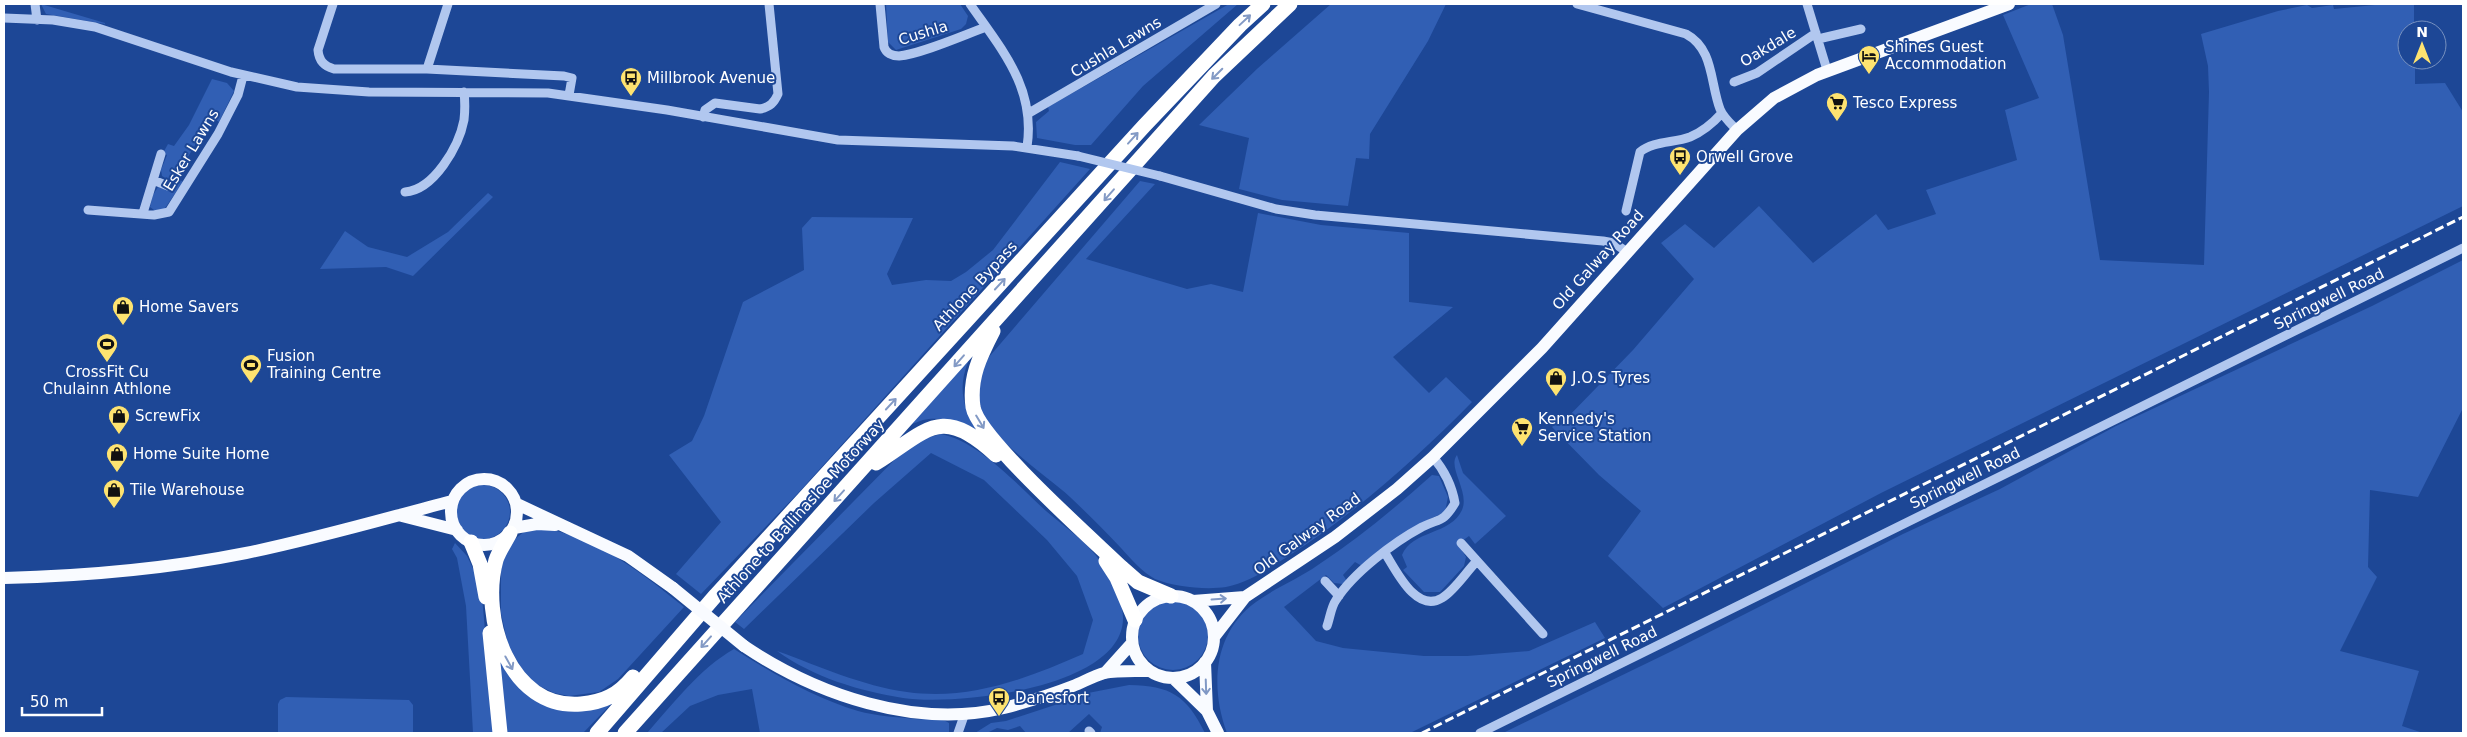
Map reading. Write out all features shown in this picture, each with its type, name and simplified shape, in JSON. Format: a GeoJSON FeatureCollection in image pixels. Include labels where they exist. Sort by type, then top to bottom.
{"type":"FeatureCollection","features":[{"type":"Feature","properties":{"kind":"highway","name":"Athlone Bypass"},"geometry":{"type":"LineString","coordinates":[[716,594],[1144,126],[1263,4]]}},
{"type":"Feature","properties":{"kind":"highway"},"geometry":{"type":"LineString","coordinates":[[1171,596],[1138,582],[1002,451],[979,423],[974,409],[972,394],[977,362],[1003,312],[1214,76],[1290,4]]}},
{"type":"Feature","properties":{"kind":"highway","name":"Athlone to Ballinasloe Motorway"},"geometry":{"type":"LineString","coordinates":[[625,733],[1003,312]]}},
{"type":"Feature","properties":{"kind":"highway"},"geometry":{"type":"LineString","coordinates":[[859,474],[922,431],[934,427],[949,427],[964,431],[983,443],[1101,554],[1117,578],[1135,620]]}},
{"type":"Feature","properties":{"kind":"highway"},"geometry":{"type":"LineString","coordinates":[[512,530],[496,559],[493,580],[496,630],[511,667],[533,692],[549,701],[567,705],[602,701],[610,698],[623,688],[676,626],[716,594]]}},
{"type":"Feature","properties":{"kind":"highway"},"geometry":{"type":"LineString","coordinates":[[471,542],[484,579],[500,733]]}},
{"type":"Feature","properties":{"kind":"highway","name":"Athlone to Ballinasloe Motorway"},"geometry":{"type":"LineString","coordinates":[[597,733],[716,594]]}},
{"type":"Feature","properties":{"kind":"main road","name":"Old Galway Road"},"geometry":{"type":"LineString","coordinates":[[1245,597],[1335,537],[1433,456],[1507,385],[1737,130],[1774,98],[1827,70],[1931,34],[2009,4]]}},
{"type":"Feature","properties":{"kind":"main road"},"geometry":{"type":"LineString","coordinates":[[484,478],[503,484],[513,494],[518,514],[512,530],[503,539],[491,544],[471,542],[457,530],[452,520],[452,501],[461,488],[470,481],[484,478]]}},
{"type":"Feature","properties":{"kind":"main road"},"geometry":{"type":"LineString","coordinates":[[4,578],[83,576],[244,554],[402,516],[452,501]]}},
{"type":"Feature","properties":{"kind":"main road"},"geometry":{"type":"LineString","coordinates":[[517,504],[560,525],[583,533],[628,556],[673,588],[744,646],[788,673],[844,697],[896,710],[965,713],[1001,708],[1034,700],[1105,673],[1150,671],[1173,678],[1206,711],[1218,733]]}},
{"type":"Feature","properties":{"kind":"main road"},"geometry":{"type":"LineString","coordinates":[[402,516],[457,530]]}},
{"type":"Feature","properties":{"kind":"main road"},"geometry":{"type":"LineString","coordinates":[[512,530],[537,524],[560,525]]}},
{"type":"Feature","properties":{"kind":"main road"},"geometry":{"type":"LineString","coordinates":[[1150,671],[1139,660],[1132,643],[1135,620],[1144,608],[1155,600],[1171,596],[1193,601],[1245,597]]}},
{"type":"Feature","properties":{"kind":"main road"},"geometry":{"type":"LineString","coordinates":[[1214,637],[1245,597]]}},
{"type":"Feature","properties":{"kind":"main road"},"geometry":{"type":"LineString","coordinates":[[1173,678],[1195,671],[1205,662],[1210,654],[1214,637],[1212,626],[1206,613],[1193,601]]}},
{"type":"Feature","properties":{"kind":"main road"},"geometry":{"type":"LineString","coordinates":[[1105,673],[1132,643]]}},
{"type":"Feature","properties":{"kind":"main road"},"geometry":{"type":"LineString","coordinates":[[1205,662],[1206,711]]}},
{"type":"Feature","properties":{"kind":"street"},"geometry":{"type":"LineString","coordinates":[[35,4],[37,20]]}},
{"type":"Feature","properties":{"kind":"street"},"geometry":{"type":"LineString","coordinates":[[333,4],[318,50],[318,56],[325,66],[334,69],[427,69],[564,76],[572,78],[569,95]]}},
{"type":"Feature","properties":{"kind":"street"},"geometry":{"type":"LineString","coordinates":[[427,69],[448,4]]}},
{"type":"Feature","properties":{"kind":"street"},"geometry":{"type":"LineString","coordinates":[[703,117],[705,110],[715,103],[760,109],[767,108],[775,100],[778,94],[769,4]]}},
{"type":"Feature","properties":{"kind":"street","name":"Cushla"},"geometry":{"type":"LineString","coordinates":[[880,4],[884,47],[887,52],[894,56],[910,53],[986,27]]}},
{"type":"Feature","properties":{"kind":"street"},"geometry":{"type":"LineString","coordinates":[[970,4],[1021,84],[1029,113],[1027,147]]}},
{"type":"Feature","properties":{"kind":"street","name":"Cushla Lawns"},"geometry":{"type":"LineString","coordinates":[[1029,113],[1216,4]]}},
{"type":"Feature","properties":{"kind":"street"},"geometry":{"type":"LineString","coordinates":[[1577,4],[1686,34],[1693,38],[1702,46],[1706,55],[1722,114],[1737,130]]}},
{"type":"Feature","properties":{"kind":"street","name":"Oakdale"},"geometry":{"type":"LineString","coordinates":[[1807,4],[1827,70]]}},
{"type":"Feature","properties":{"kind":"street"},"geometry":{"type":"LineString","coordinates":[[4,18],[95,27],[243,76],[284,86],[316,90],[369,92],[537,92],[569,95],[838,140],[1027,147],[1078,156],[1160,176],[1276,209],[1379,222],[1614,242],[1627,252]]}},
{"type":"Feature","properties":{"kind":"street","name":"Oakdale"},"geometry":{"type":"LineString","coordinates":[[1734,82],[1757,73],[1817,36],[1861,29]]}},
{"type":"Feature","properties":{"kind":"street","name":"Esker Lawns"},"geometry":{"type":"LineString","coordinates":[[88,210],[164,214],[172,209],[228,115],[243,76]]}},
{"type":"Feature","properties":{"kind":"street"},"geometry":{"type":"LineString","coordinates":[[405,192],[421,188],[436,176],[459,138],[464,118],[464,92]]}},
{"type":"Feature","properties":{"kind":"street"},"geometry":{"type":"LineString","coordinates":[[1626,211],[1640,152],[1647,147],[1692,136],[1708,127],[1722,114]]}},
{"type":"Feature","properties":{"kind":"street","name":"Esker Lawns"},"geometry":{"type":"LineString","coordinates":[[144,213],[162,154]]}},
{"type":"Feature","properties":{"kind":"street","name":"Esker Lawns"},"geometry":{"type":"LineString","coordinates":[[154,180],[168,186]]}},
{"type":"Feature","properties":{"kind":"street","name":"Springwell Road"},"geometry":{"type":"LineString","coordinates":[[1480,733],[2463,248]]}},
{"type":"Feature","properties":{"kind":"street"},"geometry":{"type":"LineString","coordinates":[[1327,626],[1334,602],[1370,564],[1422,527],[1447,516],[1455,503],[1453,491],[1442,467],[1433,456]]}},
{"type":"Feature","properties":{"kind":"street"},"geometry":{"type":"LineString","coordinates":[[1461,543],[1543,634]]}},
{"type":"Feature","properties":{"kind":"street"},"geometry":{"type":"LineString","coordinates":[[1385,553],[1409,589],[1421,599],[1435,601],[1443,597],[1476,561]]}},
{"type":"Feature","properties":{"kind":"street"},"geometry":{"type":"LineString","coordinates":[[1325,581],[1339,596]]}},
{"type":"Feature","properties":{"kind":"street"},"geometry":{"type":"LineString","coordinates":[[958,733],[965,713]]}},
{"type":"Feature","properties":{"kind":"shaded area"},"geometry":{"type":"Polygon","coordinates":[[[41,4],[105,23],[105,24],[46,14],[41,4]]]}},
{"type":"Feature","properties":{"kind":"shaded area"},"geometry":{"type":"Polygon","coordinates":[[[886,4],[960,4],[968,16],[966,24],[961,29],[896,50],[888,42],[886,4]]]}},
{"type":"Feature","properties":{"kind":"shaded area"},"geometry":{"type":"Polygon","coordinates":[[[1229,4],[1238,4],[1143,86],[1091,145],[1075,145],[1037,138],[1036,122],[1049,111],[1048,107],[1229,4]]]}},
{"type":"Feature","properties":{"kind":"shaded area"},"geometry":{"type":"Polygon","coordinates":[[[1331,4],[1446,4],[1428,41],[1370,134],[1369,159],[1356,158],[1348,206],[1282,200],[1239,189],[1249,138],[1199,125],[1258,68],[1331,4]]]}},
{"type":"Feature","properties":{"kind":"shaded area"},"geometry":{"type":"Polygon","coordinates":[[[2031,4],[2052,4],[2063,35],[2100,260],[2204,265],[2209,92],[2208,66],[2201,34],[2278,11],[2307,5],[2312,8],[2333,5],[2334,9],[2385,4],[2414,4],[2414,20],[2397,20],[2397,70],[2415,70],[2415,84],[2445,83],[2463,112],[2463,206],[1881,493],[1663,608],[1608,556],[1641,511],[1599,475],[1552,427],[1563,417],[1565,420],[1633,350],[1694,279],[1661,243],[1685,224],[1714,248],[1759,206],[1813,263],[1876,214],[1888,230],[1936,214],[1926,190],[2017,160],[2005,110],[2039,98],[2003,15],[2031,4]]]}},
{"type":"Feature","properties":{"kind":"shaded area"},"geometry":{"type":"Polygon","coordinates":[[[212,79],[227,83],[234,91],[219,122],[212,117],[177,175],[176,177],[183,182],[163,211],[154,210],[150,207],[153,195],[158,187],[170,191],[174,183],[162,176],[161,170],[167,155],[163,153],[168,144],[174,146],[189,125],[212,79]]]}},
{"type":"Feature","properties":{"kind":"shaded area"},"geometry":{"type":"Polygon","coordinates":[[[1060,162],[1090,169],[800,491],[701,594],[676,574],[721,522],[669,455],[692,441],[704,416],[743,302],[804,270],[802,228],[812,217],[913,218],[887,274],[892,285],[926,280],[951,281],[966,272],[993,250],[1060,162]]]}},
{"type":"Feature","properties":{"kind":"shaded area"},"geometry":{"type":"Polygon","coordinates":[[[1140,181],[1155,184],[1086,259],[1187,289],[1211,284],[1243,292],[1258,213],[1321,225],[1409,233],[1409,302],[1453,307],[1393,357],[1429,393],[1446,377],[1472,402],[1407,465],[1336,523],[1265,571],[1250,579],[1226,587],[1181,586],[1163,582],[1146,573],[1070,497],[1006,444],[985,420],[980,408],[978,395],[980,381],[989,357],[1140,181]]]}},
{"type":"Feature","properties":{"kind":"shaded area"},"geometry":{"type":"Polygon","coordinates":[[[488,193],[493,197],[413,276],[386,267],[320,269],[345,231],[368,247],[407,257],[448,232],[488,193]]]}},
{"type":"Feature","properties":{"kind":"shaded area"},"geometry":{"type":"Polygon","coordinates":[[[2463,260],[2463,408],[2418,497],[2370,490],[2368,567],[2377,577],[2340,651],[2419,671],[2402,726],[2423,733],[1503,733],[1672,651],[1903,534],[2000,489],[2116,426],[2372,306],[2463,260]]]}},
{"type":"Feature","properties":{"kind":"shaded area"},"geometry":{"type":"Polygon","coordinates":[[[966,358],[968,362],[963,382],[964,399],[969,416],[978,434],[952,422],[938,419],[923,420],[907,425],[966,358]]]}},
{"type":"Feature","properties":{"kind":"shaded area"},"geometry":{"type":"Polygon","coordinates":[[[941,434],[969,445],[997,465],[1046,511],[1082,541],[1101,562],[1118,597],[1123,618],[1116,642],[1096,662],[1067,677],[1032,688],[995,695],[927,700],[886,695],[837,682],[806,668],[777,651],[874,685],[907,692],[930,694],[976,690],[998,685],[1020,679],[1083,654],[1093,620],[1077,576],[1047,540],[984,480],[931,453],[874,503],[744,629],[735,622],[912,442],[941,434]]]}},
{"type":"Feature","properties":{"kind":"shaded area"},"geometry":{"type":"Polygon","coordinates":[[[1457,455],[1463,473],[1506,516],[1475,544],[1469,536],[1458,544],[1466,557],[1464,566],[1440,592],[1424,592],[1403,570],[1407,567],[1402,555],[1414,541],[1449,524],[1457,518],[1462,510],[1463,496],[1455,466],[1457,455]]]}},
{"type":"Feature","properties":{"kind":"shaded area"},"geometry":{"type":"Polygon","coordinates":[[[1432,475],[1439,476],[1448,497],[1445,512],[1421,523],[1362,566],[1355,562],[1343,575],[1347,581],[1343,584],[1334,583],[1326,575],[1284,607],[1316,641],[1343,648],[1424,656],[1467,656],[1529,651],[1595,622],[1605,638],[1410,733],[1227,733],[1218,697],[1219,662],[1223,645],[1231,629],[1242,615],[1263,597],[1310,570],[1348,544],[1432,475]]]}},
{"type":"Feature","properties":{"kind":"shaded area"},"geometry":{"type":"Polygon","coordinates":[[[478,485],[488,485],[498,489],[506,497],[510,512],[506,527],[498,535],[488,539],[478,539],[468,535],[460,527],[456,517],[456,507],[460,497],[468,489],[478,485]]]}},
{"type":"Feature","properties":{"kind":"shaded area"},"geometry":{"type":"Polygon","coordinates":[[[549,529],[568,534],[604,550],[637,571],[684,607],[618,679],[599,692],[569,696],[554,693],[529,681],[508,645],[501,613],[501,570],[504,556],[515,539],[525,531],[549,529]]]}},
{"type":"Feature","properties":{"kind":"shaded area"},"geometry":{"type":"Polygon","coordinates":[[[455,543],[467,556],[481,585],[494,733],[473,733],[466,606],[457,558],[452,549],[455,543]]]}},
{"type":"Feature","properties":{"kind":"shaded area"},"geometry":{"type":"Polygon","coordinates":[[[1180,600],[1193,606],[1202,615],[1206,621],[1208,635],[1206,649],[1198,660],[1187,668],[1166,670],[1159,668],[1148,660],[1140,649],[1138,628],[1140,621],[1148,610],[1159,602],[1180,600]]]}},
{"type":"Feature","properties":{"kind":"shaded area"},"geometry":{"type":"Polygon","coordinates":[[[734,649],[794,684],[842,706],[879,715],[941,720],[949,723],[949,733],[760,733],[752,689],[718,695],[690,706],[661,733],[647,733],[698,676],[734,649]]]}},
{"type":"Feature","properties":{"kind":"shaded area"},"geometry":{"type":"Polygon","coordinates":[[[500,660],[525,692],[614,701],[583,733],[503,733],[497,662],[500,660]]]}},
{"type":"Feature","properties":{"kind":"shaded area"},"geometry":{"type":"Polygon","coordinates":[[[1129,685],[1156,688],[1176,695],[1191,710],[1205,733],[1100,733],[1102,727],[1089,714],[1068,733],[1026,733],[1020,726],[1008,730],[997,728],[987,733],[975,733],[991,723],[1006,721],[1064,702],[1066,703],[1083,694],[1129,685]]]}},
{"type":"Feature","properties":{"kind":"shaded area"},"geometry":{"type":"Polygon","coordinates":[[[286,697],[409,700],[413,705],[413,733],[278,733],[278,704],[280,700],[286,697]]]}},
{"type":"Feature","properties":{"kind":"railway"},"geometry":{"type":"LineString","coordinates":[[1422,733],[2463,217]]}},
{"type":"Feature","properties":{"kind":"place","name":"Shines Guest Accommodation"},"geometry":{"type":"Point","coordinates":[1869,75]}},
{"type":"Feature","properties":{"kind":"place","name":"Millbrook Avenue"},"geometry":{"type":"Point","coordinates":[631,97]}},
{"type":"Feature","properties":{"kind":"place","name":"Tesco Express"},"geometry":{"type":"Point","coordinates":[1837,122]}},
{"type":"Feature","properties":{"kind":"place","name":"Orwell Grove"},"geometry":{"type":"Point","coordinates":[1680,176]}},
{"type":"Feature","properties":{"kind":"place","name":"Home Savers"},"geometry":{"type":"Point","coordinates":[123,326]}},
{"type":"Feature","properties":{"kind":"place","name":"CrossFit Cu Chulainn Athlone"},"geometry":{"type":"Point","coordinates":[107,363]}},
{"type":"Feature","properties":{"kind":"place","name":"Fusion Training Centre"},"geometry":{"type":"Point","coordinates":[251,384]}},
{"type":"Feature","properties":{"kind":"place","name":"J.O.S Tyres"},"geometry":{"type":"Point","coordinates":[1556,397]}},
{"type":"Feature","properties":{"kind":"place","name":"ScrewFix"},"geometry":{"type":"Point","coordinates":[119,435]}},
{"type":"Feature","properties":{"kind":"place","name":"Kennedy's Service Station"},"geometry":{"type":"Point","coordinates":[1522,447]}},
{"type":"Feature","properties":{"kind":"place","name":"Home Suite Home"},"geometry":{"type":"Point","coordinates":[117,473]}},
{"type":"Feature","properties":{"kind":"place","name":"Tile Warehouse"},"geometry":{"type":"Point","coordinates":[114,509]}},
{"type":"Feature","properties":{"kind":"place","name":"Danesfort"},"geometry":{"type":"Point","coordinates":[999,717]}}]}
